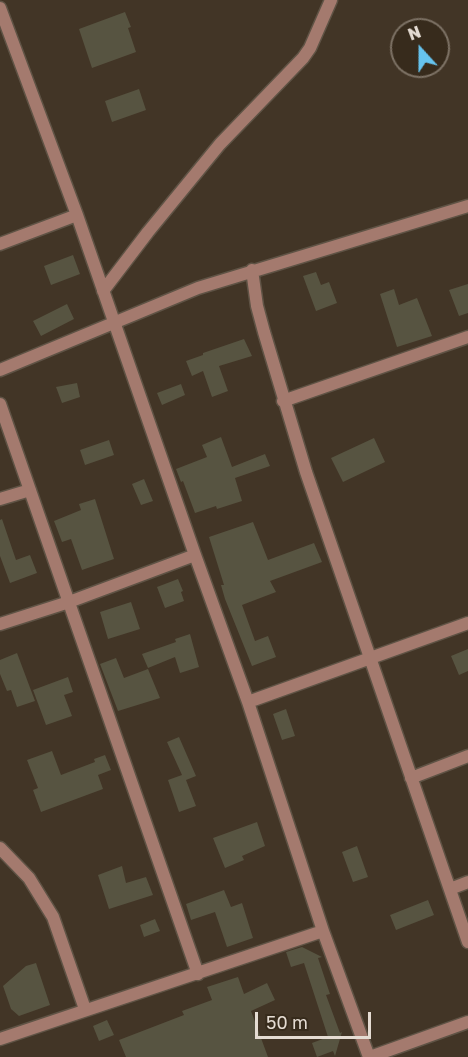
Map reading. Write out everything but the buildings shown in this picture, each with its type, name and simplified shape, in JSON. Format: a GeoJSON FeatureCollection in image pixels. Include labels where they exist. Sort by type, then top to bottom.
{"type":"FeatureCollection","features":[{"type":"Feature","properties":{"kind":"street"},"geometry":{"type":"LineString","coordinates":[[103,291],[220,144],[303,58],[310,48],[331,0]]}},
{"type":"Feature","properties":{"kind":"street"},"geometry":{"type":"LineString","coordinates":[[0,8],[77,215],[248,702],[323,931],[369,1057],[468,1022]]}},
{"type":"Feature","properties":{"kind":"street"},"geometry":{"type":"LineString","coordinates":[[0,370],[183,293],[252,270],[468,206]]}},
{"type":"Feature","properties":{"kind":"street"},"geometry":{"type":"LineString","coordinates":[[0,244],[77,215]]}},
{"type":"Feature","properties":{"kind":"street"},"geometry":{"type":"LineString","coordinates":[[252,270],[257,306],[283,402],[468,942]]}},
{"type":"Feature","properties":{"kind":"street"},"geometry":{"type":"LineString","coordinates":[[283,402],[468,337]]}},
{"type":"Feature","properties":{"kind":"street"},"geometry":{"type":"LineString","coordinates":[[0,404],[198,974]]}},
{"type":"Feature","properties":{"kind":"street"},"geometry":{"type":"LineString","coordinates":[[0,499],[30,490]]}},
{"type":"Feature","properties":{"kind":"street"},"geometry":{"type":"LineString","coordinates":[[0,624],[69,602],[195,555]]}},
{"type":"Feature","properties":{"kind":"street"},"geometry":{"type":"LineString","coordinates":[[248,702],[468,623]]}},
{"type":"Feature","properties":{"kind":"street"},"geometry":{"type":"LineString","coordinates":[[411,778],[468,756]]}},
{"type":"Feature","properties":{"kind":"street"},"geometry":{"type":"LineString","coordinates":[[0,848],[29,878],[53,917],[85,1009]]}},
{"type":"Feature","properties":{"kind":"street"},"geometry":{"type":"LineString","coordinates":[[450,889],[468,882]]}},
{"type":"Feature","properties":{"kind":"street"},"geometry":{"type":"LineString","coordinates":[[0,1039],[323,931]]}}]}
